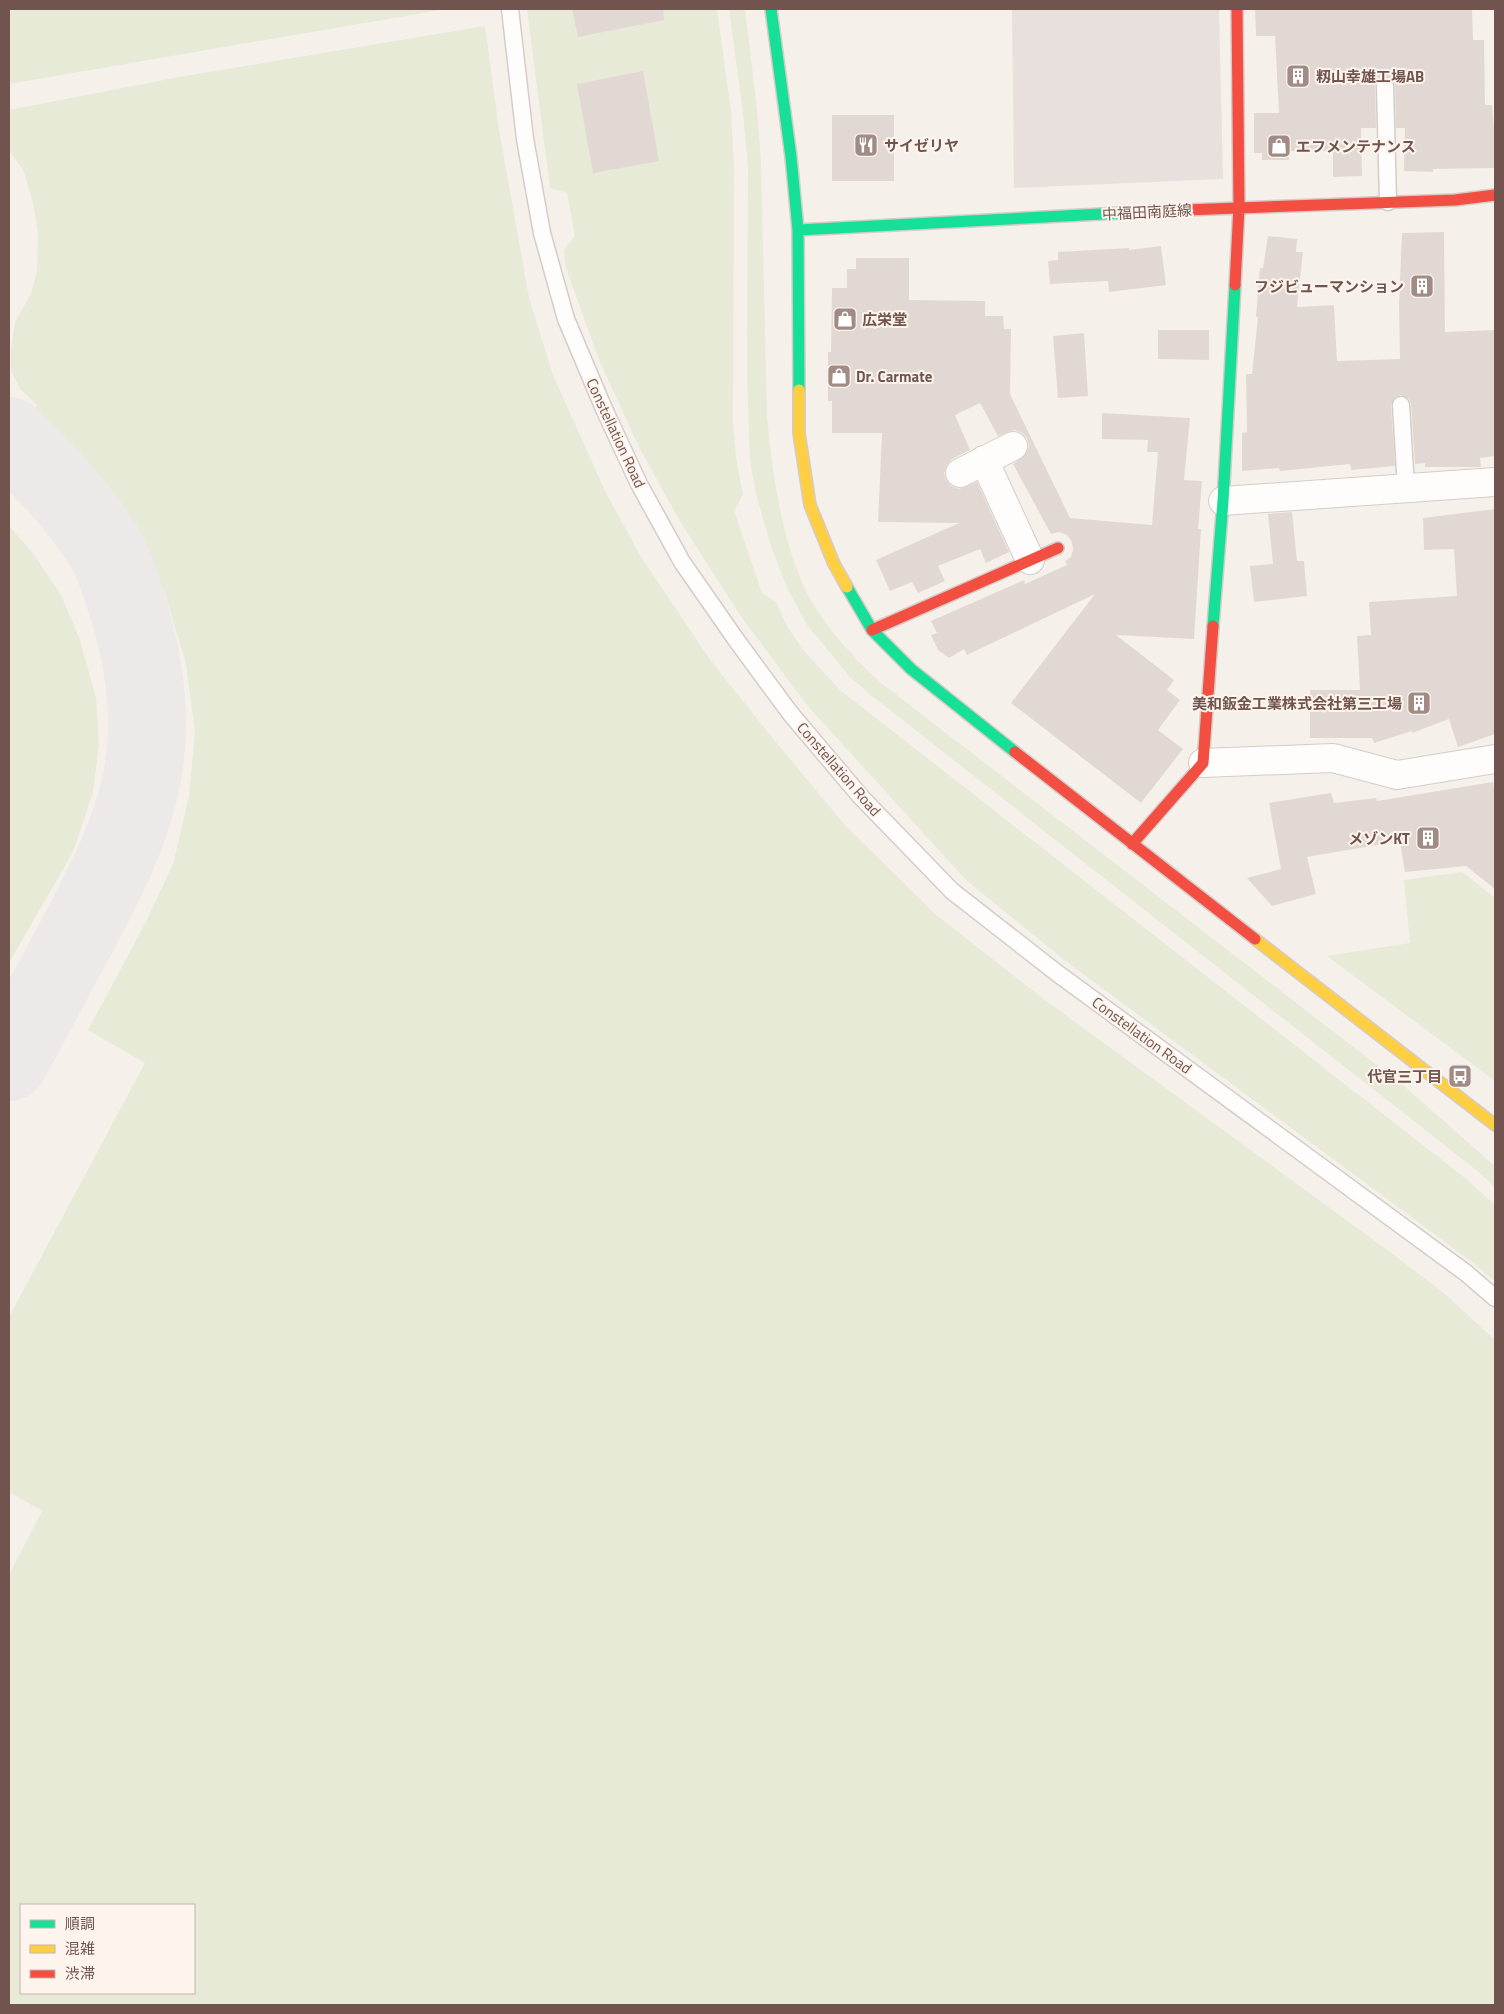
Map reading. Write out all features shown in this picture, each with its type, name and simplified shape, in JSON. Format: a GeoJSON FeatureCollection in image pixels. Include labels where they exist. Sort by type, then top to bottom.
{"type":"FeatureCollection","features":[{"type":"Feature","properties":{"kind":"street"},"geometry":{"type":"LineString","coordinates":[[771,9],[791,156],[798,230],[799,433],[810,505],[834,564],[872,630],[911,669],[1132,844],[1495,1125]]}},
{"type":"Feature","properties":{"kind":"street"},"geometry":{"type":"LineString","coordinates":[[1132,844],[1203,763],[1223,501],[1239,207],[1237,9]]}},
{"type":"Feature","properties":{"kind":"street","name":"中福田南庭線"},"geometry":{"type":"LineString","coordinates":[[798,230],[1239,207],[1455,200],[1495,195]]}},
{"type":"Feature","properties":{"kind":"street"},"geometry":{"type":"LineString","coordinates":[[960,473],[1013,446]]}},
{"type":"Feature","properties":{"kind":"street"},"geometry":{"type":"LineString","coordinates":[[984,460],[1030,560]]}},
{"type":"Feature","properties":{"kind":"street"},"geometry":{"type":"LineString","coordinates":[[1223,501],[1495,482]]}},
{"type":"Feature","properties":{"kind":"street"},"geometry":{"type":"LineString","coordinates":[[872,630],[1058,548]]}},
{"type":"Feature","properties":{"kind":"street"},"geometry":{"type":"LineString","coordinates":[[1203,763],[1333,758],[1396,775],[1495,759]]}},
{"type":"Feature","properties":{"kind":"lane","name":"Constellation Road"},"geometry":{"type":"LineString","coordinates":[[510,9],[526,140],[542,233],[566,319],[604,410],[631,468],[682,562],[790,713],[861,797],[952,891],[1057,973],[1466,1273],[1495,1298]]}},
{"type":"Feature","properties":{"kind":"lane"},"geometry":{"type":"LineString","coordinates":[[1385,86],[1388,202]]}},
{"type":"Feature","properties":{"kind":"lane"},"geometry":{"type":"LineString","coordinates":[[1401,405],[1406,488]]}},
{"type":"Feature","properties":{"kind":"shaded area"},"geometry":{"type":"Polygon","coordinates":[[[1012,9],[1219,9],[1223,179],[1014,188],[1012,9]]]}},
{"type":"Feature","properties":{"kind":"green space"},"geometry":{"type":"Polygon","coordinates":[[[9,9],[446,9],[9,84],[9,9]]]}},
{"type":"Feature","properties":{"kind":"green space"},"geometry":{"type":"Polygon","coordinates":[[[527,9],[717,9],[731,112],[734,166],[733,422],[736,458],[743,494],[734,511],[762,593],[776,602],[788,628],[804,651],[840,690],[1465,1178],[1495,1205],[1495,1281],[1067,962],[966,880],[806,704],[740,615],[678,518],[639,447],[599,360],[565,265],[564,250],[575,236],[567,193],[550,188],[527,9]]]}},
{"type":"Feature","properties":{"kind":"green space"},"geometry":{"type":"Polygon","coordinates":[[[729,9],[745,9],[757,109],[761,164],[767,417],[771,458],[787,539],[800,578],[815,607],[835,635],[881,683],[1404,1086],[1495,1166],[1495,1187],[1475,1169],[872,696],[849,676],[808,626],[788,590],[771,546],[756,494],[750,460],[747,374],[748,167],[729,9]]]}},
{"type":"Feature","properties":{"kind":"green space"},"geometry":{"type":"Polygon","coordinates":[[[485,26],[499,130],[529,298],[553,375],[605,491],[641,557],[711,661],[844,824],[935,914],[1041,997],[1394,1255],[1445,1294],[1495,1340],[1495,2005],[9,2005],[9,1575],[42,1511],[9,1492],[9,1317],[145,1063],[88,1030],[145,924],[173,864],[189,797],[195,732],[186,664],[164,591],[133,540],[98,493],[67,459],[27,421],[37,405],[20,389],[11,371],[11,350],[15,322],[31,294],[37,271],[38,232],[33,203],[23,169],[9,151],[9,110],[179,77],[485,26]]]}},
{"type":"Feature","properties":{"kind":"green space"},"geometry":{"type":"Polygon","coordinates":[[[9,526],[32,552],[61,595],[80,640],[96,698],[99,743],[93,792],[73,852],[9,963],[9,526]]]}},
{"type":"Feature","properties":{"kind":"green space"},"geometry":{"type":"Polygon","coordinates":[[[1462,872],[1495,898],[1495,1081],[1327,956],[1410,943],[1404,880],[1462,872]]]}},
{"type":"Feature","properties":{"kind":"building"},"geometry":{"type":"Polygon","coordinates":[[[572,9],[663,9],[664,20],[578,37],[572,9]]]}},
{"type":"Feature","properties":{"kind":"building"},"geometry":{"type":"Polygon","coordinates":[[[1255,9],[1472,9],[1473,40],[1484,40],[1485,105],[1492,105],[1495,168],[1433,169],[1433,172],[1404,171],[1405,128],[1396,128],[1395,85],[1390,78],[1385,76],[1379,78],[1375,86],[1376,128],[1361,128],[1362,176],[1333,177],[1333,151],[1288,151],[1289,160],[1262,160],[1262,153],[1254,153],[1254,113],[1279,113],[1275,36],[1256,36],[1255,9]]]}},
{"type":"Feature","properties":{"kind":"building"},"geometry":{"type":"Polygon","coordinates":[[[643,71],[659,161],[593,173],[577,84],[643,71]]]}},
{"type":"Feature","properties":{"kind":"building"},"geometry":{"type":"Polygon","coordinates":[[[832,115],[894,115],[894,181],[832,181],[832,115]]]}},
{"type":"Feature","properties":{"kind":"building"},"geometry":{"type":"Polygon","coordinates":[[[1444,232],[1445,332],[1494,330],[1495,456],[1480,458],[1481,467],[1425,467],[1425,463],[1415,464],[1411,404],[1409,399],[1401,395],[1395,397],[1391,405],[1395,466],[1351,470],[1350,464],[1280,471],[1279,468],[1242,471],[1242,433],[1247,432],[1246,374],[1252,374],[1258,317],[1256,317],[1260,268],[1263,268],[1268,236],[1297,239],[1296,252],[1303,252],[1297,307],[1334,305],[1337,361],[1400,359],[1399,304],[1402,233],[1444,232]]]}},
{"type":"Feature","properties":{"kind":"building"},"geometry":{"type":"Polygon","coordinates":[[[1161,246],[1166,285],[1109,292],[1108,281],[1050,284],[1048,261],[1058,260],[1058,252],[1129,248],[1129,250],[1161,246]]]}},
{"type":"Feature","properties":{"kind":"building"},"geometry":{"type":"Polygon","coordinates":[[[856,258],[909,258],[909,300],[985,301],[985,316],[1003,316],[1004,329],[1011,329],[1010,394],[1070,518],[1152,525],[1158,452],[1147,452],[1148,440],[1102,439],[1102,413],[1190,418],[1184,480],[1202,481],[1198,529],[1201,529],[1194,639],[1116,635],[1174,680],[1167,690],[1180,700],[1158,730],[1183,749],[1141,803],[1011,703],[1095,594],[967,655],[964,649],[949,658],[938,650],[931,635],[937,633],[931,621],[1024,580],[1025,584],[1067,565],[1065,561],[1071,557],[1073,550],[1072,542],[1067,535],[1059,532],[1051,534],[1013,464],[1026,454],[1029,446],[1027,438],[1022,433],[1014,430],[998,436],[980,403],[955,415],[970,450],[952,459],[944,473],[946,480],[951,486],[959,489],[977,482],[1009,552],[986,563],[980,549],[938,566],[945,581],[918,593],[912,582],[890,591],[876,560],[959,523],[878,522],[882,433],[832,433],[832,401],[828,401],[828,352],[831,352],[832,288],[847,288],[847,269],[856,269],[856,258]]]}},
{"type":"Feature","properties":{"kind":"building"},"geometry":{"type":"Polygon","coordinates":[[[1158,330],[1209,330],[1209,360],[1158,359],[1158,330]]]}},
{"type":"Feature","properties":{"kind":"building"},"geometry":{"type":"Polygon","coordinates":[[[1084,333],[1088,396],[1058,398],[1053,336],[1084,333]]]}},
{"type":"Feature","properties":{"kind":"building"},"geometry":{"type":"Polygon","coordinates":[[[1495,509],[1495,734],[1458,747],[1449,719],[1412,733],[1412,731],[1374,743],[1372,738],[1310,738],[1310,690],[1360,690],[1357,636],[1371,635],[1369,602],[1457,596],[1454,549],[1424,550],[1423,518],[1495,509]]]}},
{"type":"Feature","properties":{"kind":"building"},"geometry":{"type":"Polygon","coordinates":[[[1292,512],[1297,561],[1304,561],[1307,596],[1254,602],[1250,566],[1273,564],[1268,514],[1292,512]]]}},
{"type":"Feature","properties":{"kind":"building"},"geometry":{"type":"Polygon","coordinates":[[[1493,782],[1495,797],[1495,889],[1466,866],[1405,872],[1400,841],[1307,857],[1316,894],[1272,906],[1247,878],[1281,869],[1269,803],[1331,793],[1334,803],[1376,798],[1377,801],[1493,782]]]}},
{"type":"Feature","properties":{"kind":"taxiway"},"geometry":{"type":"LineString","coordinates":[[9,436],[48,475],[72,503],[109,555],[120,582],[137,639],[144,681],[147,724],[144,766],[129,826],[105,882],[9,1062]]}},
{"type":"Feature","properties":{"kind":"traffic: fast"},"geometry":{"type":"LineString","coordinates":[[771,9],[791,157],[798,230],[799,390]]}},
{"type":"Feature","properties":{"kind":"traffic: fast"},"geometry":{"type":"LineString","coordinates":[[798,230],[1158,211]]}},
{"type":"Feature","properties":{"kind":"traffic: fast"},"geometry":{"type":"LineString","coordinates":[[1213,626],[1223,501],[1235,285]]}},
{"type":"Feature","properties":{"kind":"traffic: fast"},"geometry":{"type":"LineString","coordinates":[[847,587],[872,630],[911,669],[1015,752]]}},
{"type":"Feature","properties":{"kind":"traffic: slow"},"geometry":{"type":"LineString","coordinates":[[799,390],[799,433],[810,505],[834,564],[847,587]]}},
{"type":"Feature","properties":{"kind":"traffic: slow"},"geometry":{"type":"LineString","coordinates":[[1255,939],[1495,1125]]}},
{"type":"Feature","properties":{"kind":"traffic: jam"},"geometry":{"type":"LineString","coordinates":[[1235,285],[1239,207],[1237,9]]}},
{"type":"Feature","properties":{"kind":"traffic: jam"},"geometry":{"type":"LineString","coordinates":[[1158,211],[1455,200],[1495,195]]}},
{"type":"Feature","properties":{"kind":"traffic: jam"},"geometry":{"type":"LineString","coordinates":[[872,630],[1058,548]]}},
{"type":"Feature","properties":{"kind":"traffic: jam"},"geometry":{"type":"LineString","coordinates":[[1132,844],[1203,763],[1213,626]]}},
{"type":"Feature","properties":{"kind":"traffic: jam"},"geometry":{"type":"LineString","coordinates":[[1015,752],[1255,939]]}},
{"type":"Feature","properties":{"kind":"place","name":"籾山幸雄工場AB"},"geometry":{"type":"Point","coordinates":[1298,76]}},
{"type":"Feature","properties":{"kind":"place","name":"サイゼリヤ"},"geometry":{"type":"Point","coordinates":[866,145]}},
{"type":"Feature","properties":{"kind":"place","name":"エフメンテナンス"},"geometry":{"type":"Point","coordinates":[1279,146]}},
{"type":"Feature","properties":{"kind":"place","name":"フジビューマンション"},"geometry":{"type":"Point","coordinates":[1422,286]}},
{"type":"Feature","properties":{"kind":"place","name":"広栄堂"},"geometry":{"type":"Point","coordinates":[845,319]}},
{"type":"Feature","properties":{"kind":"place","name":"Dr. Carmate"},"geometry":{"type":"Point","coordinates":[839,376]}},
{"type":"Feature","properties":{"kind":"place","name":"美和鈑金工業株式会社第三工場"},"geometry":{"type":"Point","coordinates":[1419,703]}},
{"type":"Feature","properties":{"kind":"place","name":"メゾンKT"},"geometry":{"type":"Point","coordinates":[1428,838]}},
{"type":"Feature","properties":{"kind":"place","name":"代官三丁目"},"geometry":{"type":"Point","coordinates":[1460,1076]}}]}
